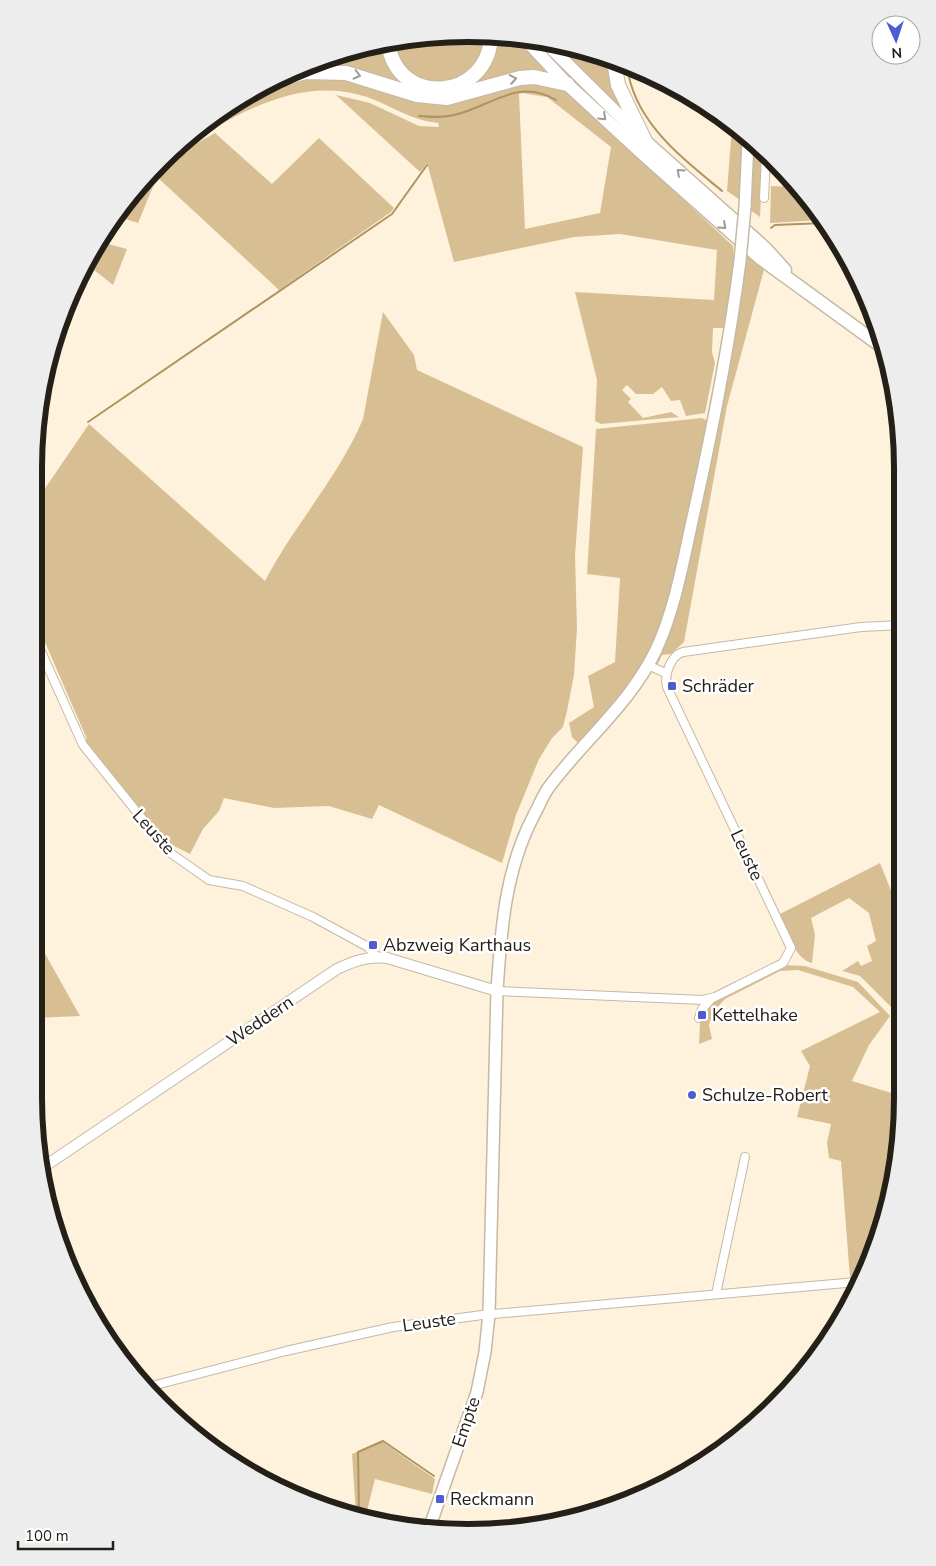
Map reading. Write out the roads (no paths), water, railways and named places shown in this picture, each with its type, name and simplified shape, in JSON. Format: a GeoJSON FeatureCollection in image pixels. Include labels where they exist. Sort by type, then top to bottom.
{"type":"FeatureCollection","features":[{"type":"Feature","properties":{"kind":"highway"},"geometry":{"type":"LineString","coordinates":[[391,50],[396,66],[404,75],[415,83],[437,89],[459,85],[482,66],[490,50],[491,43]]}},
{"type":"Feature","properties":{"kind":"highway"},"geometry":{"type":"LineString","coordinates":[[533,48],[567,84],[760,258],[874,341]]}},
{"type":"Feature","properties":{"kind":"highway"},"geometry":{"type":"LineString","coordinates":[[555,52],[645,141],[765,248],[795,282]]}},
{"type":"Feature","properties":{"kind":"highway"},"geometry":{"type":"LineString","coordinates":[[615,69],[618,85],[645,141]]}},
{"type":"Feature","properties":{"kind":"highway"},"geometry":{"type":"LineString","coordinates":[[312,72],[346,73],[417,95],[447,98],[520,78],[534,77],[567,84]]}},
{"type":"Feature","properties":{"kind":"main road","name":"Empte"},"geometry":{"type":"LineString","coordinates":[[431,1522],[477,1392],[485,1352],[489,1314],[497,991],[505,898],[521,841],[548,789],[580,749],[628,698],[648,665],[667,624],[722,385],[740,261],[748,147]]}},
{"type":"Feature","properties":{"kind":"street"},"geometry":{"type":"LineString","coordinates":[[764,198],[766,164]]}},
{"type":"Feature","properties":{"kind":"street"},"geometry":{"type":"LineString","coordinates":[[648,665],[666,673],[678,654],[683,652],[861,627],[894,625]]}},
{"type":"Feature","properties":{"kind":"street","name":"Leuste"},"geometry":{"type":"LineString","coordinates":[[42,654],[83,745],[169,852],[209,880],[243,886],[313,917],[368,948],[377,957]]}},
{"type":"Feature","properties":{"kind":"street","name":"Leuste"},"geometry":{"type":"LineString","coordinates":[[497,991],[691,1000],[711,999],[783,963],[791,948],[667,687],[666,673]]}},
{"type":"Feature","properties":{"kind":"street","name":"Weddern"},"geometry":{"type":"LineString","coordinates":[[48,1164],[337,969],[357,960],[377,957],[497,991]]}},
{"type":"Feature","properties":{"kind":"street","name":"Leuste"},"geometry":{"type":"LineString","coordinates":[[691,1000],[699,1016],[711,999]]}},
{"type":"Feature","properties":{"kind":"street"},"geometry":{"type":"LineString","coordinates":[[716,1294],[745,1157]]}},
{"type":"Feature","properties":{"kind":"street","name":"Leuste"},"geometry":{"type":"LineString","coordinates":[[154,1385],[393,1327],[489,1314],[852,1282]]}},
{"type":"Feature","properties":{"kind":"waterway"},"geometry":{"type":"LineString","coordinates":[[629,74],[639,104],[649,121],[676,151],[722,191]]}},
{"type":"Feature","properties":{"kind":"waterway"},"geometry":{"type":"LineString","coordinates":[[419,116],[441,117],[454,115],[516,93],[542,94],[556,100]]}},
{"type":"Feature","properties":{"kind":"waterway"},"geometry":{"type":"LineString","coordinates":[[88,422],[392,214],[427,165]]}},
{"type":"Feature","properties":{"kind":"waterway"},"geometry":{"type":"LineString","coordinates":[[771,228],[775,225],[816,223]]}},
{"type":"Feature","properties":{"kind":"waterway"},"geometry":{"type":"LineString","coordinates":[[359,1509],[358,1452],[383,1441],[434,1476]]}},
{"type":"Feature","properties":{"kind":"place","name":"Schräder"},"geometry":{"type":"Point","coordinates":[672,686]}},
{"type":"Feature","properties":{"kind":"place","name":"Abzweig Karthaus"},"geometry":{"type":"Point","coordinates":[373,945]}},
{"type":"Feature","properties":{"kind":"place","name":"Kettelhake"},"geometry":{"type":"Point","coordinates":[702,1015]}},
{"type":"Feature","properties":{"kind":"place","name":"Schulze-Robert"},"geometry":{"type":"Point","coordinates":[692,1095]}},
{"type":"Feature","properties":{"kind":"place","name":"Reckmann"},"geometry":{"type":"Point","coordinates":[440,1499]}}]}
